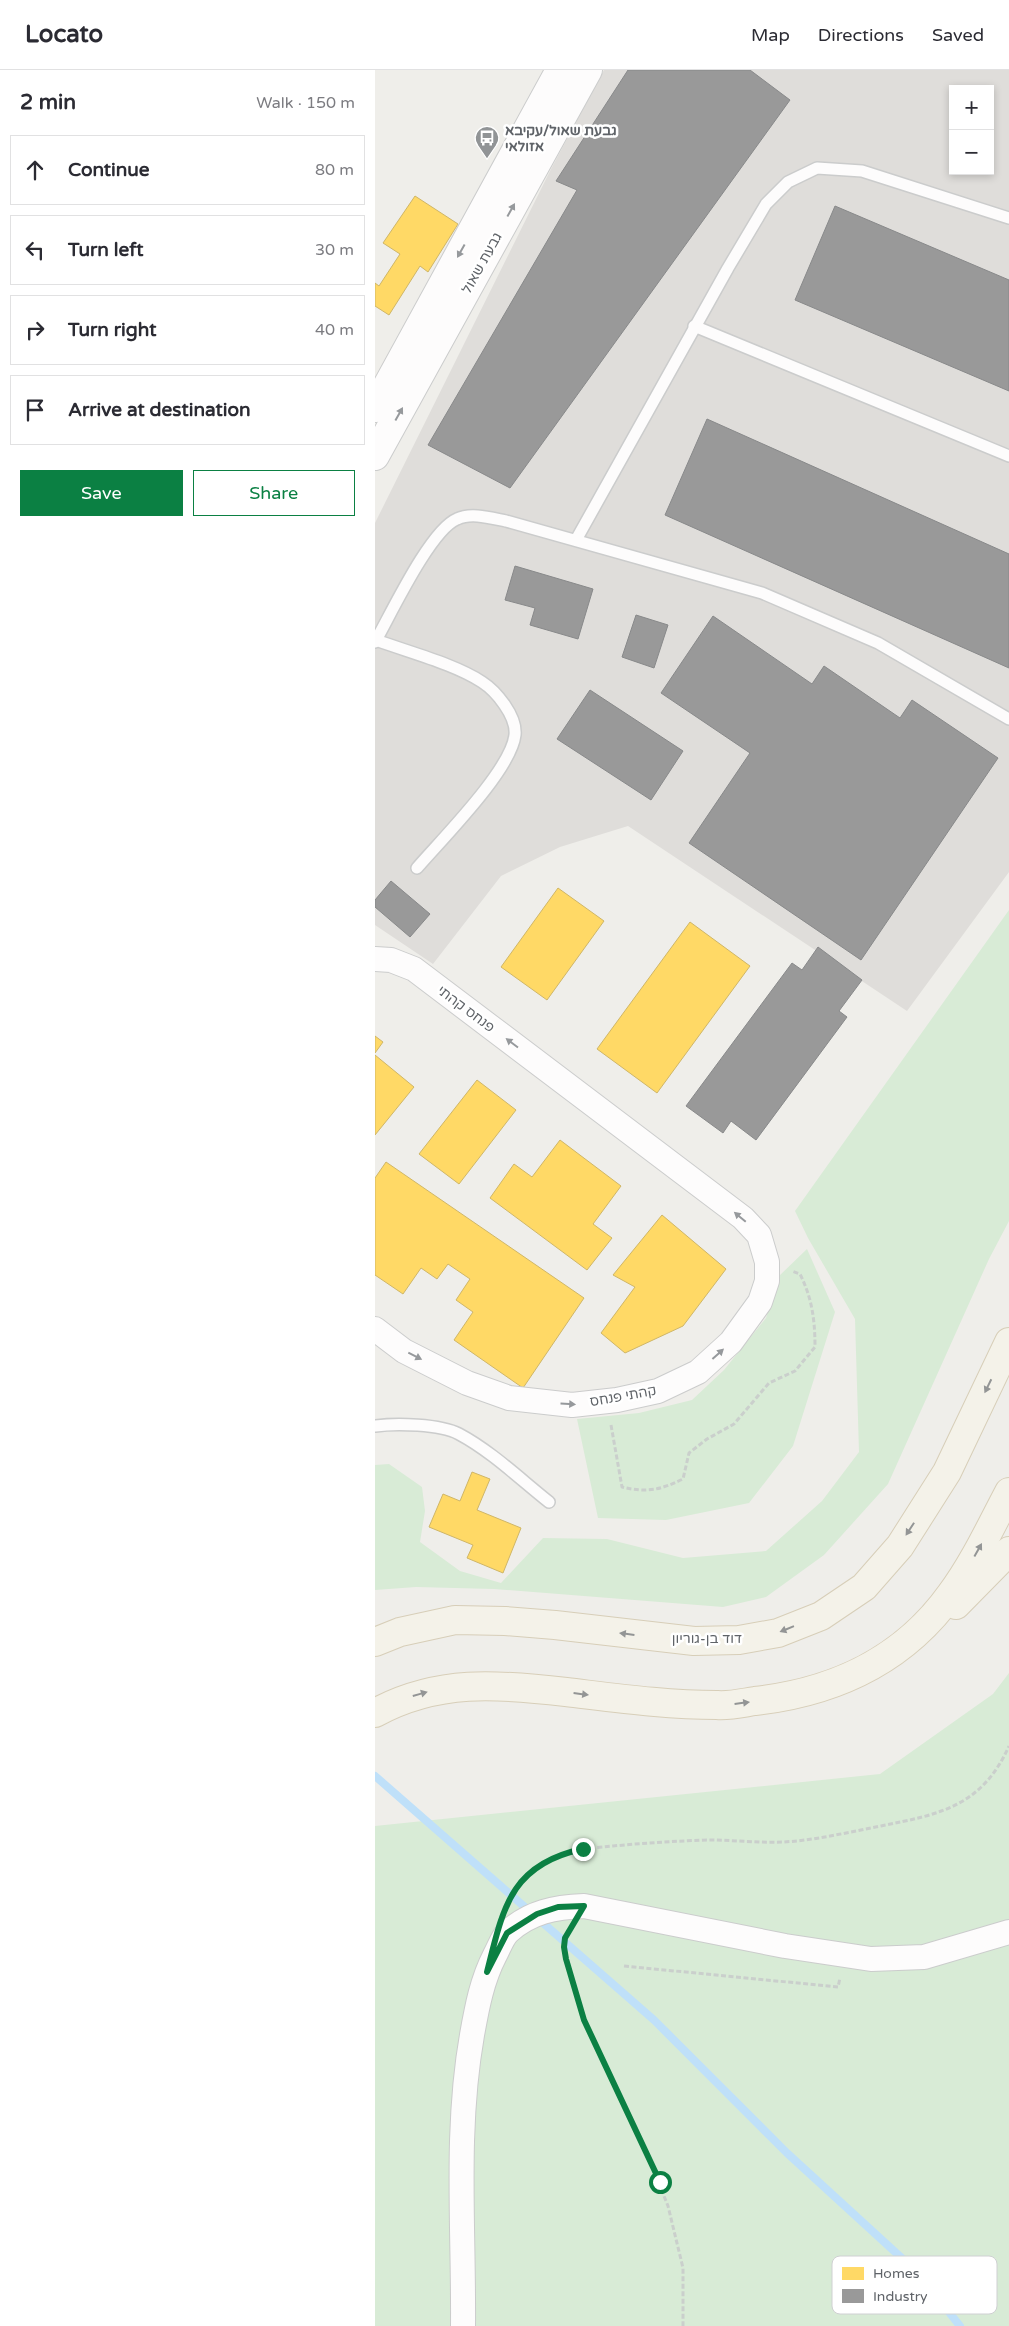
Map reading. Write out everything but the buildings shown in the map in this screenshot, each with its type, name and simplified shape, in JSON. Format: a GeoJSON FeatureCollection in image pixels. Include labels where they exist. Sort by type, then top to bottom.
{"type":"FeatureCollection","features":[{"type":"Feature","properties":{"kind":"main road","name":"דוד בן-גוריון"},"geometry":{"type":"LineString","coordinates":[[375,1642],[400,1632],[455,1620],[555,1625],[694,1641],[739,1640],[778,1633],[821,1616],[864,1587],[900,1546],[947,1472],[1009,1342]]}},
{"type":"Feature","properties":{"kind":"main road"},"geometry":{"type":"LineString","coordinates":[[877,1664],[917,1633],[951,1595],[1009,1492]]}},
{"type":"Feature","properties":{"kind":"main road"},"geometry":{"type":"LineString","coordinates":[[375,1713],[397,1701],[441,1688],[488,1685],[651,1703],[719,1706],[785,1698],[835,1684],[877,1664],[925,1631],[963,1598],[1009,1551]]}},
{"type":"Feature","properties":{"kind":"street","name":"גבעת שאול"},"geometry":{"type":"LineString","coordinates":[[375,408],[560,70]]}},
{"type":"Feature","properties":{"kind":"street","name":"גבעת שאול"},"geometry":{"type":"LineString","coordinates":[[375,456],[588,70]]}},
{"type":"Feature","properties":{"kind":"street","name":"פנחס קהתי"},"geometry":{"type":"LineString","coordinates":[[375,959],[391,960],[414,969],[551,1073]]}},
{"type":"Feature","properties":{"kind":"street","name":"קהתי פנחס"},"geometry":{"type":"LineString","coordinates":[[375,1328],[404,1351],[467,1383],[509,1398],[572,1405],[658,1391],[698,1372],[731,1342],[760,1302],[767,1281],[767,1262],[759,1235],[743,1218],[551,1073]]}},
{"type":"Feature","properties":{"kind":"street"},"geometry":{"type":"LineString","coordinates":[[463,2326],[462,2111],[468,2059],[477,2008],[487,1972],[507,1933],[537,1914],[558,1907],[584,1906],[785,1946],[871,1959],[924,1957],[1009,1932]]}},
{"type":"Feature","properties":{"kind":"lane"},"geometry":{"type":"LineString","coordinates":[[576,540],[694,326],[766,204],[788,182],[817,168],[862,171],[1009,218]]}},
{"type":"Feature","properties":{"kind":"lane"},"geometry":{"type":"LineString","coordinates":[[694,326],[1009,456]]}},
{"type":"Feature","properties":{"kind":"lane"},"geometry":{"type":"LineString","coordinates":[[417,868],[487,786],[506,760],[515,734],[510,714],[501,699],[482,682],[452,668],[376,641],[407,582],[438,535],[456,519],[478,516],[496,519],[762,593],[878,643],[1009,719]]}},
{"type":"Feature","properties":{"kind":"lane"},"geometry":{"type":"LineString","coordinates":[[375,1426],[418,1425],[457,1433],[482,1449],[549,1502]]}},
{"type":"Feature","properties":{"kind":"path"},"geometry":{"type":"LineString","coordinates":[[595,1402],[611,1425],[623,1487],[641,1491],[664,1488],[683,1479],[689,1453],[707,1439],[734,1424],[769,1383],[795,1371],[815,1347],[815,1322],[810,1293],[800,1274],[767,1262]]}},
{"type":"Feature","properties":{"kind":"path"},"geometry":{"type":"LineString","coordinates":[[510,1899],[519,1882],[538,1866],[561,1854],[583,1849],[680,1841],[783,1842],[825,1837],[935,1815],[967,1798],[985,1784],[995,1771],[1009,1746]]}},
{"type":"Feature","properties":{"kind":"path"},"geometry":{"type":"LineString","coordinates":[[584,1906],[565,1938],[566,1959],[584,2020],[640,2137],[668,2206],[683,2268],[683,2326]]}},
{"type":"Feature","properties":{"kind":"path"},"geometry":{"type":"LineString","coordinates":[[624,1966],[839,1987]]}},
{"type":"Feature","properties":{"kind":"shaded area"},"geometry":{"type":"Polygon","coordinates":[[[604,70],[1009,70],[1009,872],[907,1011],[628,826],[560,847],[501,876],[433,964],[375,925],[375,523],[551,169],[604,70]]]}},
{"type":"Feature","properties":{"kind":"green space"},"geometry":{"type":"Polygon","coordinates":[[[1009,910],[1009,1221],[989,1259],[888,1484],[824,1555],[766,1597],[723,1607],[494,1589],[416,1587],[375,1590],[375,1465],[389,1464],[422,1487],[425,1511],[420,1542],[460,1571],[501,1583],[543,1538],[607,1539],[683,1558],[766,1551],[822,1501],[859,1452],[855,1319],[808,1238],[795,1211],[1009,910]]]}},
{"type":"Feature","properties":{"kind":"green space"},"geometry":{"type":"Polygon","coordinates":[[[807,1249],[835,1312],[793,1446],[749,1503],[666,1520],[598,1518],[577,1419],[639,1413],[692,1400],[724,1370],[766,1318],[778,1277],[807,1249]]]}},
{"type":"Feature","properties":{"kind":"green space"},"geometry":{"type":"Polygon","coordinates":[[[1009,1673],[1009,2326],[375,2326],[375,1826],[880,1774],[993,1694],[1009,1673]]]}},
{"type":"Feature","properties":{"kind":"waterway"},"geometry":{"type":"LineString","coordinates":[[375,1776],[654,2020],[787,2153],[900,2256]]}},
{"type":"Feature","properties":{"kind":"waterway"},"geometry":{"type":"LineString","coordinates":[[950,2314],[960,2326]]}},
{"type":"Feature","properties":{"kind":"place","name":"גבעת שאול/עקיבא אזולאי"},"geometry":{"type":"Point","coordinates":[487,159]}},
{"type":"Feature","properties":{"kind":"route"},"geometry":{"type":"LineString","coordinates":[[583,1849],[561,1854],[538,1866],[519,1882],[501,1915],[487,1972],[507,1933],[537,1914],[558,1907],[584,1906],[565,1938],[566,1959],[584,2020],[660,2182]]}}]}
